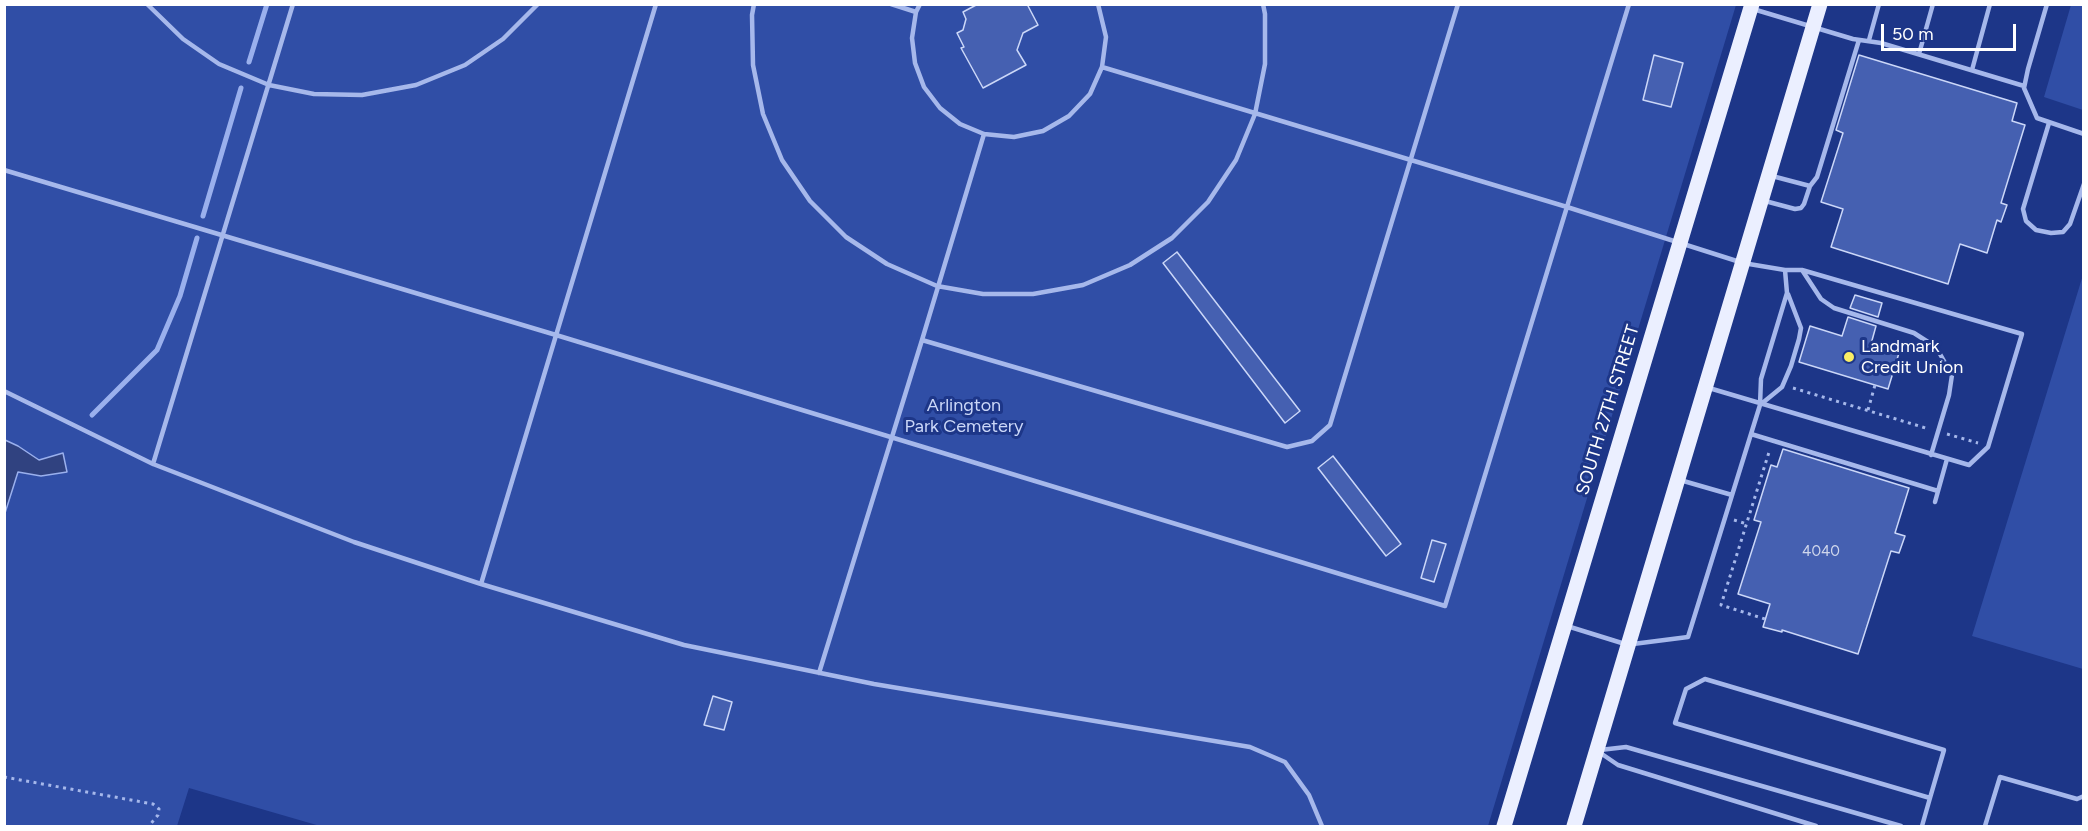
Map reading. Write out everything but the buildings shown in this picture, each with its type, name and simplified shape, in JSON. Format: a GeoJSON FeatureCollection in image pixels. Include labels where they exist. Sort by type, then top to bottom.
{"type":"FeatureCollection","features":[{"type":"Feature","properties":{"kind":"main road"},"geometry":{"type":"LineString","coordinates":[[1574,826],[1820,4]]}},
{"type":"Feature","properties":{"kind":"main road","name":"SOUTH 27TH STREET"},"geometry":{"type":"LineString","coordinates":[[1504,826],[1751,6]]}},
{"type":"Feature","properties":{"kind":"lane"},"geometry":{"type":"LineString","coordinates":[[147,4],[183,39],[219,64],[269,85],[315,94],[362,95],[416,85],[465,65],[503,39],[538,4]]}},
{"type":"Feature","properties":{"kind":"lane"},"geometry":{"type":"LineString","coordinates":[[153,464],[293,4]]}},
{"type":"Feature","properties":{"kind":"lane"},"geometry":{"type":"LineString","coordinates":[[481,584],[656,4]]}},
{"type":"Feature","properties":{"kind":"lane"},"geometry":{"type":"LineString","coordinates":[[754,4],[752,15],[753,65],[763,114],[782,160],[810,201],[846,237],[887,264],[937,286],[983,294],[1033,294],[1083,285],[1130,265],[1172,237],[1208,202],[1236,160],[1255,114],[1265,64],[1263,4]]}},
{"type":"Feature","properties":{"kind":"lane"},"geometry":{"type":"LineString","coordinates":[[891,4],[916,12]]}},
{"type":"Feature","properties":{"kind":"lane"},"geometry":{"type":"LineString","coordinates":[[920,4],[916,12],[912,38],[915,63],[924,87],[940,108],[960,124],[984,134],[1014,137],[1043,131],[1070,116],[1090,94],[1102,67],[1106,37],[1098,4]]}},
{"type":"Feature","properties":{"kind":"lane"},"geometry":{"type":"LineString","coordinates":[[922,340],[1287,447],[1312,441],[1330,425],[1458,4]]}},
{"type":"Feature","properties":{"kind":"lane"},"geometry":{"type":"LineString","coordinates":[[4,170],[556,335],[1445,606],[1629,4]]}},
{"type":"Feature","properties":{"kind":"lane"},"geometry":{"type":"LineString","coordinates":[[1869,40],[1879,4]]}},
{"type":"Feature","properties":{"kind":"lane"},"geometry":{"type":"LineString","coordinates":[[1918,54],[1933,4]]}},
{"type":"Feature","properties":{"kind":"lane"},"geometry":{"type":"LineString","coordinates":[[1972,70],[1990,4]]}},
{"type":"Feature","properties":{"kind":"lane"},"geometry":{"type":"LineString","coordinates":[[2047,4],[2024,86],[2037,118],[2084,134]]}},
{"type":"Feature","properties":{"kind":"lane"},"geometry":{"type":"LineString","coordinates":[[1751,6],[2024,86]]}},
{"type":"Feature","properties":{"kind":"lane"},"geometry":{"type":"LineString","coordinates":[[1762,200],[1795,209],[1801,208],[1810,186],[1818,177],[1859,39]]}},
{"type":"Feature","properties":{"kind":"lane"},"geometry":{"type":"LineString","coordinates":[[1102,67],[1567,207],[1743,263],[1785,270],[1802,270],[2022,334],[1988,447],[1969,465],[1705,387]]}},
{"type":"Feature","properties":{"kind":"lane"},"geometry":{"type":"LineString","coordinates":[[2049,123],[2023,208],[2026,221],[2036,230],[2052,233],[2063,232],[2070,224],[2084,184]]}},
{"type":"Feature","properties":{"kind":"lane"},"geometry":{"type":"LineString","coordinates":[[819,673],[984,134]]}},
{"type":"Feature","properties":{"kind":"lane"},"geometry":{"type":"LineString","coordinates":[[1769,176],[1810,186]]}},
{"type":"Feature","properties":{"kind":"lane"},"geometry":{"type":"LineString","coordinates":[[1760,405],[1782,387],[1799,339],[1801,328],[1787,293],[1785,270]]}},
{"type":"Feature","properties":{"kind":"lane"},"geometry":{"type":"LineString","coordinates":[[1802,270],[1821,299],[1834,308],[1914,333],[1940,354],[1952,375],[1949,395],[1931,455]]}},
{"type":"Feature","properties":{"kind":"lane"},"geometry":{"type":"LineString","coordinates":[[1564,626],[1629,645],[1688,637],[1760,405],[1761,379],[1787,293]]}},
{"type":"Feature","properties":{"kind":"lane"},"geometry":{"type":"LineString","coordinates":[[4,391],[153,464],[354,542],[481,584],[684,645],[874,684],[1251,747],[1285,762],[1309,795],[1322,826]]}},
{"type":"Feature","properties":{"kind":"lane"},"geometry":{"type":"LineString","coordinates":[[1751,434],[1938,491]]}},
{"type":"Feature","properties":{"kind":"lane"},"geometry":{"type":"LineString","coordinates":[[1935,502],[1947,459]]}},
{"type":"Feature","properties":{"kind":"lane"},"geometry":{"type":"LineString","coordinates":[[1678,480],[1732,495]]}},
{"type":"Feature","properties":{"kind":"lane"},"geometry":{"type":"LineString","coordinates":[[1922,826],[1944,750],[1706,679],[1686,689],[1675,723],[1930,798]]}},
{"type":"Feature","properties":{"kind":"lane"},"geometry":{"type":"LineString","coordinates":[[1597,750],[1626,747],[1901,826]]}},
{"type":"Feature","properties":{"kind":"lane"},"geometry":{"type":"LineString","coordinates":[[1597,750],[1618,765],[1816,826]]}},
{"type":"Feature","properties":{"kind":"lane"},"geometry":{"type":"LineString","coordinates":[[1985,826],[2000,777],[2077,799],[2084,796]]}},
{"type":"Feature","properties":{"kind":"path"},"geometry":{"type":"LineString","coordinates":[[1868,410],[1875,385]]}},
{"type":"Feature","properties":{"kind":"path"},"geometry":{"type":"LineString","coordinates":[[1793,388],[1988,447]]}},
{"type":"Feature","properties":{"kind":"path"},"geometry":{"type":"LineString","coordinates":[[1765,619],[1721,605],[1770,449],[1778,452],[1781,444]]}},
{"type":"Feature","properties":{"kind":"path"},"geometry":{"type":"LineString","coordinates":[[4,777],[153,804],[159,809],[158,815],[150,826]]}},
{"type":"Feature","properties":{"kind":"green space","name":"Arlington Park Cemetery"},"geometry":{"type":"Polygon","coordinates":[[[5,5],[1736,5],[1488,826],[320,826],[189,788],[177,826],[5,826],[5,5]]]}},
{"type":"Feature","properties":{"kind":"green space"},"geometry":{"type":"Polygon","coordinates":[[[2071,5],[2083,5],[2083,110],[2044,97],[2071,5]]]}},
{"type":"Feature","properties":{"kind":"green space"},"geometry":{"type":"Polygon","coordinates":[[[2083,275],[2083,669],[1972,636],[2083,275]]]}},
{"type":"Feature","properties":{"kind":"shaded area"},"geometry":{"type":"Polygon","coordinates":[[[5,440],[39,460],[63,453],[67,472],[41,476],[18,472],[5,513],[5,440]]]}},
{"type":"Feature","properties":{"kind":"waterway"},"geometry":{"type":"LineString","coordinates":[[249,62],[267,4]]}},
{"type":"Feature","properties":{"kind":"waterway"},"geometry":{"type":"LineString","coordinates":[[203,216],[241,88]]}},
{"type":"Feature","properties":{"kind":"waterway"},"geometry":{"type":"LineString","coordinates":[[92,415],[157,350],[180,296],[197,238]]}},
{"type":"Feature","properties":{"kind":"place","name":"Landmark Credit Union"},"geometry":{"type":"Point","coordinates":[1849,357]}}]}
